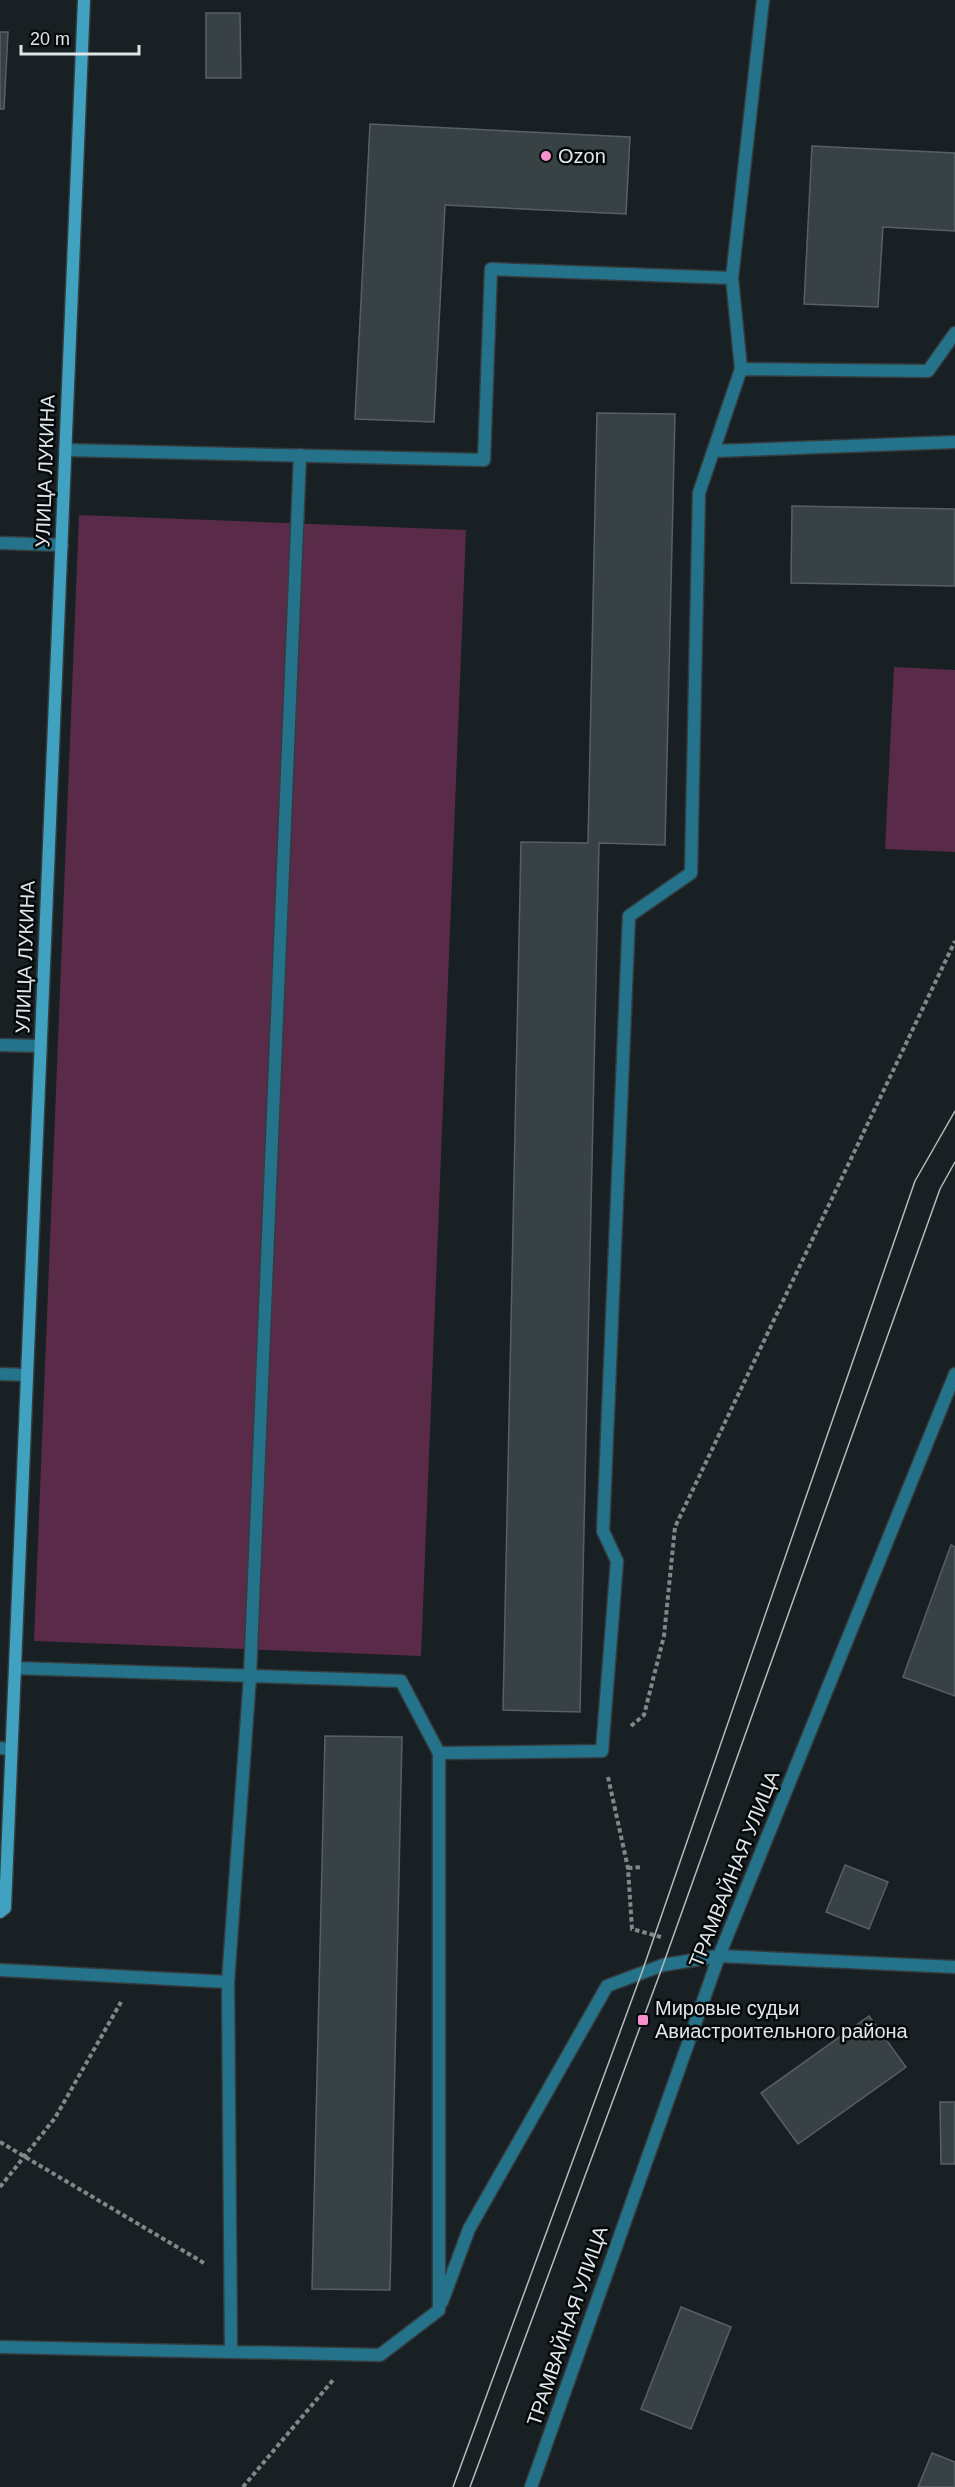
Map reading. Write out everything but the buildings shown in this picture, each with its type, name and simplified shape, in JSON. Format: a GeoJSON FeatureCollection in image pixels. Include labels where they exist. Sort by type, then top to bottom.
{"type":"FeatureCollection","features":[{"type":"Feature","properties":{"kind":"street","name":"УЛИЦА ЛУКИНА"},"geometry":{"type":"LineString","coordinates":[[0,1912],[5,1908],[6,1748],[15,1668],[84,0]]}},
{"type":"Feature","properties":{"kind":"street"},"geometry":{"type":"LineString","coordinates":[[440,1753],[602,1751],[617,1562],[603,1531],[629,916],[692,873],[699,494],[741,369],[732,278],[763,0]]}},
{"type":"Feature","properties":{"kind":"street"},"geometry":{"type":"LineString","coordinates":[[65,450],[484,460],[491,269],[732,278]]}},
{"type":"Feature","properties":{"kind":"street"},"geometry":{"type":"LineString","coordinates":[[741,369],[928,370],[955,333]]}},
{"type":"Feature","properties":{"kind":"street"},"geometry":{"type":"LineString","coordinates":[[714,451],[955,442]]}},
{"type":"Feature","properties":{"kind":"street"},"geometry":{"type":"LineString","coordinates":[[231,2352],[228,1982],[250,1676],[300,455]]}},
{"type":"Feature","properties":{"kind":"street"},"geometry":{"type":"LineString","coordinates":[[0,543],[62,545]]}},
{"type":"Feature","properties":{"kind":"street"},"geometry":{"type":"LineString","coordinates":[[0,1045],[40,1046]]}},
{"type":"Feature","properties":{"kind":"street"},"geometry":{"type":"LineString","coordinates":[[0,1374],[27,1375]]}},
{"type":"Feature","properties":{"kind":"street","name":"ТРАМВАЙНАЯ УЛИЦА"},"geometry":{"type":"LineString","coordinates":[[531,2487],[719,1956],[955,1374]]}},
{"type":"Feature","properties":{"kind":"street"},"geometry":{"type":"LineString","coordinates":[[15,1668],[401,1681],[440,1753],[439,2310]]}},
{"type":"Feature","properties":{"kind":"street"},"geometry":{"type":"LineString","coordinates":[[0,2347],[380,2355],[439,2310],[469,2229],[608,1986],[663,1965],[719,1956],[955,1967]]}},
{"type":"Feature","properties":{"kind":"street"},"geometry":{"type":"LineString","coordinates":[[0,1970],[228,1982]]}},
{"type":"Feature","properties":{"kind":"path"},"geometry":{"type":"LineString","coordinates":[[663,1938],[632,1929],[628,1868],[602,1751],[644,1715],[664,1636],[675,1527],[955,941]]}},
{"type":"Feature","properties":{"kind":"path"},"geometry":{"type":"LineString","coordinates":[[628,1868],[642,1867]]}},
{"type":"Feature","properties":{"kind":"path"},"geometry":{"type":"LineString","coordinates":[[0,2187],[55,2118],[134,1978]]}},
{"type":"Feature","properties":{"kind":"path"},"geometry":{"type":"LineString","coordinates":[[0,2142],[231,2279]]}},
{"type":"Feature","properties":{"kind":"path"},"geometry":{"type":"LineString","coordinates":[[243,2487],[355,2354]]}},
{"type":"Feature","properties":{"kind":"shaded area"},"geometry":{"type":"Polygon","coordinates":[[[79,515],[466,530],[421,1656],[34,1641],[79,515]]]}},
{"type":"Feature","properties":{"kind":"shaded area"},"geometry":{"type":"Polygon","coordinates":[[[894,667],[955,670],[955,852],[885,849],[894,667]]]}},
{"type":"Feature","properties":{"kind":"tram line"},"geometry":{"type":"LineString","coordinates":[[453,2487],[642,1972],[915,1181],[955,1111]]}},
{"type":"Feature","properties":{"kind":"tram line"},"geometry":{"type":"LineString","coordinates":[[470,2487],[663,1965],[940,1189],[955,1162]]}},
{"type":"Feature","properties":{"kind":"place","name":"Ozon"},"geometry":{"type":"Point","coordinates":[546,156]}},
{"type":"Feature","properties":{"kind":"place","name":"Мировые судьи Авиастроительного района"},"geometry":{"type":"Point","coordinates":[643,2020]}}]}
